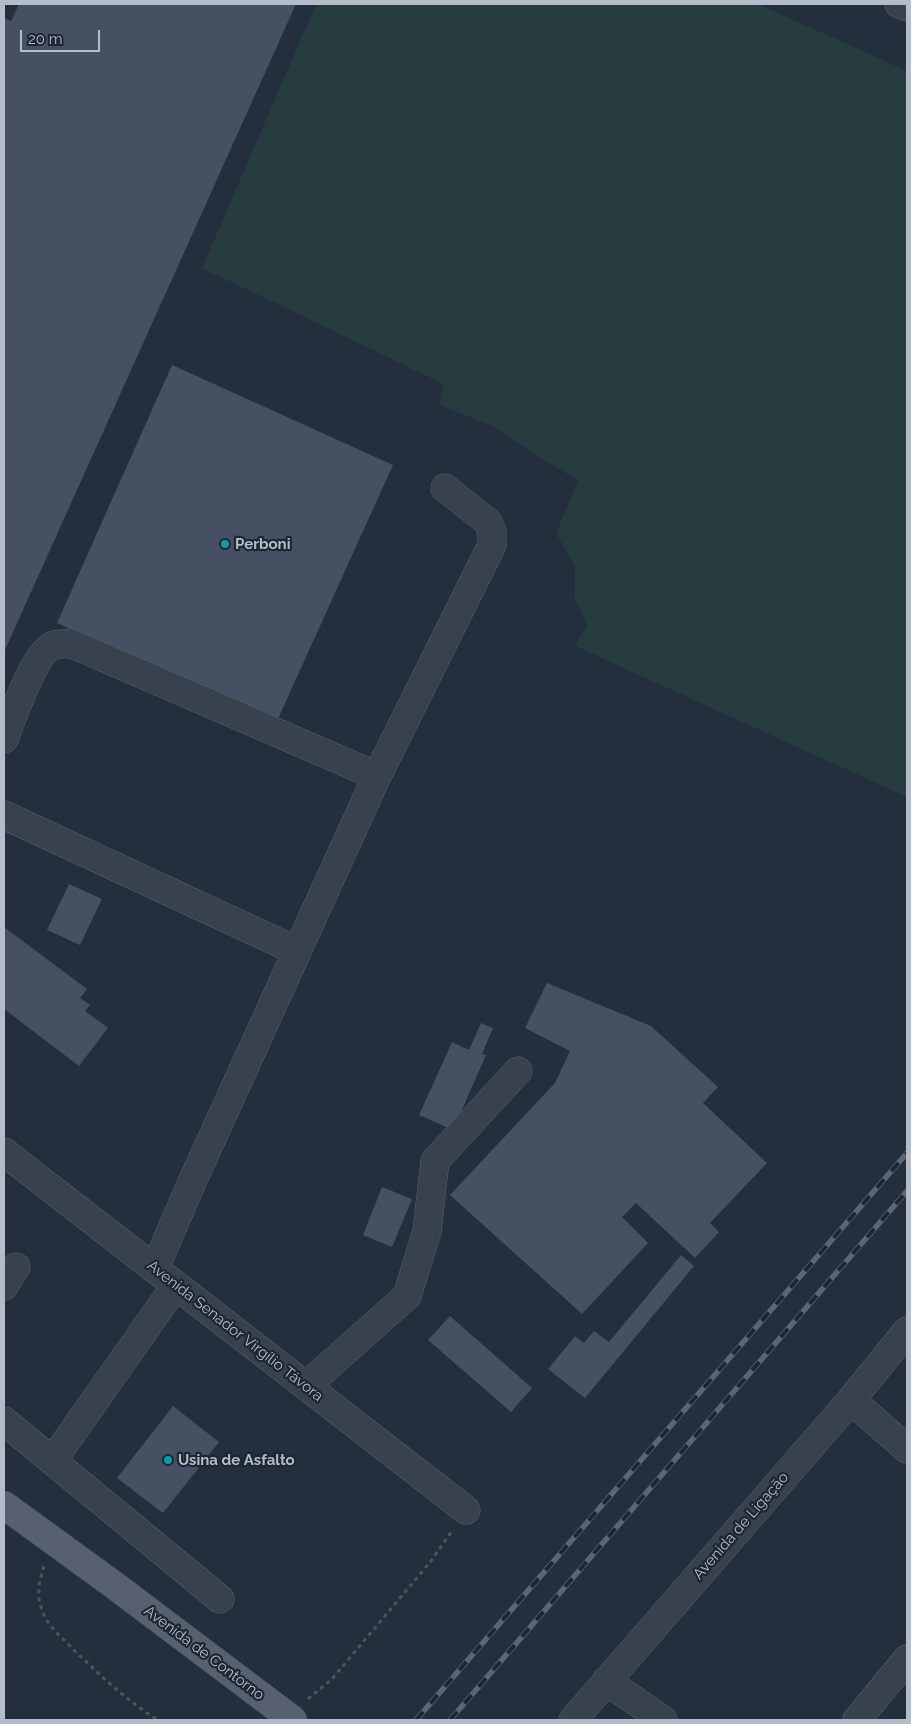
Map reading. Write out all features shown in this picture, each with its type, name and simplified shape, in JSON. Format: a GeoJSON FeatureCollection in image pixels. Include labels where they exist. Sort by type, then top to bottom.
{"type":"FeatureCollection","features":[{"type":"Feature","properties":{"kind":"main road"},"geometry":{"type":"LineString","coordinates":[[4,1505],[54,1542]]}},
{"type":"Feature","properties":{"kind":"main road","name":"Avenida de Contorno"},"geometry":{"type":"LineString","coordinates":[[54,1542],[298,1711]]}},
{"type":"Feature","properties":{"kind":"street"},"geometry":{"type":"LineString","coordinates":[[899,4],[907,7]]}},
{"type":"Feature","properties":{"kind":"street"},"geometry":{"type":"LineString","coordinates":[[155,1268],[192,1182],[377,776],[492,545],[492,532],[488,522],[445,488]]}},
{"type":"Feature","properties":{"kind":"street"},"geometry":{"type":"LineString","coordinates":[[4,739],[28,680],[41,656],[53,645],[70,643],[377,776]]}},
{"type":"Feature","properties":{"kind":"street"},"geometry":{"type":"LineString","coordinates":[[4,815],[297,950]]}},
{"type":"Feature","properties":{"kind":"street"},"geometry":{"type":"LineString","coordinates":[[306,1386],[407,1296],[426,1231],[435,1161],[518,1071]]}},
{"type":"Feature","properties":{"kind":"street","name":"Avenida Senador Virgílio Távora"},"geometry":{"type":"LineString","coordinates":[[4,1152],[466,1510]]}},
{"type":"Feature","properties":{"kind":"street"},"geometry":{"type":"LineString","coordinates":[[53,1460],[176,1285]]}},
{"type":"Feature","properties":{"kind":"street","name":"Avenida de Ligação"},"geometry":{"type":"LineString","coordinates":[[573,1720],[851,1400],[907,1331]]}},
{"type":"Feature","properties":{"kind":"street"},"geometry":{"type":"LineString","coordinates":[[851,1400],[907,1449]]}},
{"type":"Feature","properties":{"kind":"street"},"geometry":{"type":"LineString","coordinates":[[4,1421],[220,1598]]}},
{"type":"Feature","properties":{"kind":"street"},"geometry":{"type":"LineString","coordinates":[[857,1720],[907,1660]]}},
{"type":"Feature","properties":{"kind":"street"},"geometry":{"type":"LineString","coordinates":[[606,1681],[663,1720]]}},
{"type":"Feature","properties":{"kind":"path"},"geometry":{"type":"LineString","coordinates":[[298,1711],[332,1679],[430,1560],[466,1510]]}},
{"type":"Feature","properties":{"kind":"path"},"geometry":{"type":"LineString","coordinates":[[54,1542],[39,1583],[41,1607],[47,1621],[110,1686],[138,1708],[158,1720]]}},
{"type":"Feature","properties":{"kind":"green space"},"geometry":{"type":"Polygon","coordinates":[[[316,4],[758,4],[907,71],[907,797],[575,646],[587,626],[575,598],[575,566],[556,533],[578,481],[492,426],[439,405],[444,384],[202,268],[316,4]]]}},
{"type":"Feature","properties":{"kind":"building"},"geometry":{"type":"Polygon","coordinates":[[[19,4],[296,4],[4,652],[4,18],[11,21],[19,4]]]}},
{"type":"Feature","properties":{"kind":"building","name":"Perboni"},"geometry":{"type":"Polygon","coordinates":[[[172,365],[393,465],[277,721],[57,623],[172,365]]]}},
{"type":"Feature","properties":{"kind":"building"},"geometry":{"type":"Polygon","coordinates":[[[69,884],[102,899],[80,945],[47,930],[69,884]]]}},
{"type":"Feature","properties":{"kind":"building"},"geometry":{"type":"Polygon","coordinates":[[[4,927],[87,989],[80,998],[90,1005],[85,1011],[108,1028],[79,1066],[4,1009],[4,927]]]}},
{"type":"Feature","properties":{"kind":"building"},"geometry":{"type":"Polygon","coordinates":[[[547,983],[651,1026],[718,1087],[703,1103],[767,1163],[710,1223],[719,1232],[695,1258],[636,1203],[622,1217],[648,1243],[582,1314],[450,1195],[555,1083],[570,1051],[525,1028],[547,983]]]}},
{"type":"Feature","properties":{"kind":"building"},"geometry":{"type":"Polygon","coordinates":[[[481,1023],[493,1028],[482,1054],[486,1055],[453,1130],[419,1115],[452,1042],[469,1050],[481,1023]]]}},
{"type":"Feature","properties":{"kind":"building"},"geometry":{"type":"Polygon","coordinates":[[[382,1187],[412,1199],[392,1247],[363,1235],[382,1187]]]}},
{"type":"Feature","properties":{"kind":"building"},"geometry":{"type":"Polygon","coordinates":[[[681,1255],[694,1266],[585,1398],[548,1369],[575,1336],[584,1343],[594,1331],[609,1342],[681,1255]]]}},
{"type":"Feature","properties":{"kind":"building"},"geometry":{"type":"Polygon","coordinates":[[[450,1316],[532,1388],[511,1412],[428,1340],[450,1316]]]}},
{"type":"Feature","properties":{"kind":"building","name":"Usina de Asfalto"},"geometry":{"type":"Polygon","coordinates":[[[173,1406],[219,1442],[163,1513],[117,1478],[173,1406]]]}},
{"type":"Feature","properties":{"kind":"railway"},"geometry":{"type":"LineString","coordinates":[[416,1720],[907,1153]]}},
{"type":"Feature","properties":{"kind":"railway"},"geometry":{"type":"LineString","coordinates":[[450,1720],[907,1191]]}},
{"type":"Feature","properties":{"kind":"place","name":"Perboni"},"geometry":{"type":"Point","coordinates":[225,544]}},
{"type":"Feature","properties":{"kind":"place","name":"Usina de Asfalto"},"geometry":{"type":"Point","coordinates":[168,1460]}}]}
